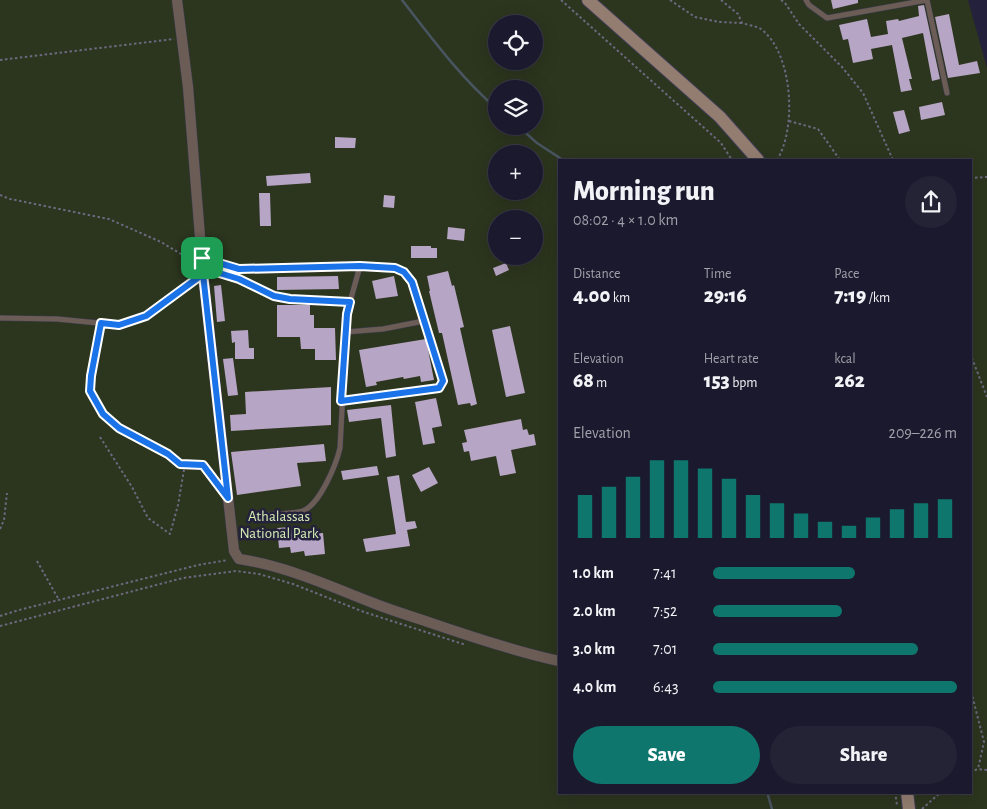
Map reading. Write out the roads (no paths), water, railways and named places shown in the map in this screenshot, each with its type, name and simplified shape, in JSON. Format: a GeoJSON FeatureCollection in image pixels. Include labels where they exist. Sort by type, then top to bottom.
{"type":"FeatureCollection","features":[{"type":"Feature","properties":{"kind":"main road"},"geometry":{"type":"LineString","coordinates":[[588,0],[720,117],[757,159]]}},
{"type":"Feature","properties":{"kind":"main road"},"geometry":{"type":"LineString","coordinates":[[907,794],[909,809]]}},
{"type":"Feature","properties":{"kind":"street"},"geometry":{"type":"LineString","coordinates":[[177,0],[188,87],[203,267],[234,551],[239,559],[262,562],[318,581],[374,604],[462,634],[558,661]]}},
{"type":"Feature","properties":{"kind":"lane"},"geometry":{"type":"LineString","coordinates":[[806,0],[809,5],[827,18],[927,0],[947,93]]}},
{"type":"Feature","properties":{"kind":"lane"},"geometry":{"type":"LineString","coordinates":[[0,318],[57,319],[119,325],[146,316],[203,267],[239,269],[360,266],[395,268],[404,272],[412,282],[443,381],[439,388],[341,401]]}},
{"type":"Feature","properties":{"kind":"lane"},"geometry":{"type":"LineString","coordinates":[[263,514],[302,511],[315,502],[337,461],[340,448],[347,314],[360,266]]}},
{"type":"Feature","properties":{"kind":"lane"},"geometry":{"type":"LineString","coordinates":[[203,267],[239,279],[274,296],[290,299],[350,302]]}},
{"type":"Feature","properties":{"kind":"lane"},"geometry":{"type":"LineString","coordinates":[[239,269],[239,279]]}},
{"type":"Feature","properties":{"kind":"lane"},"geometry":{"type":"LineString","coordinates":[[346,332],[383,329],[424,321]]}},
{"type":"Feature","properties":{"kind":"waterway"},"geometry":{"type":"LineString","coordinates":[[402,0],[458,70],[488,101]]}},
{"type":"Feature","properties":{"kind":"waterway"},"geometry":{"type":"LineString","coordinates":[[528,135],[561,159]]}},
{"type":"Feature","properties":{"kind":"waterway"},"geometry":{"type":"LineString","coordinates":[[768,794],[772,809]]}},
{"type":"Feature","properties":{"kind":"park label","name":"Athalassas National Park"},"geometry":{"type":"Point","coordinates":[279,524]}}]}
